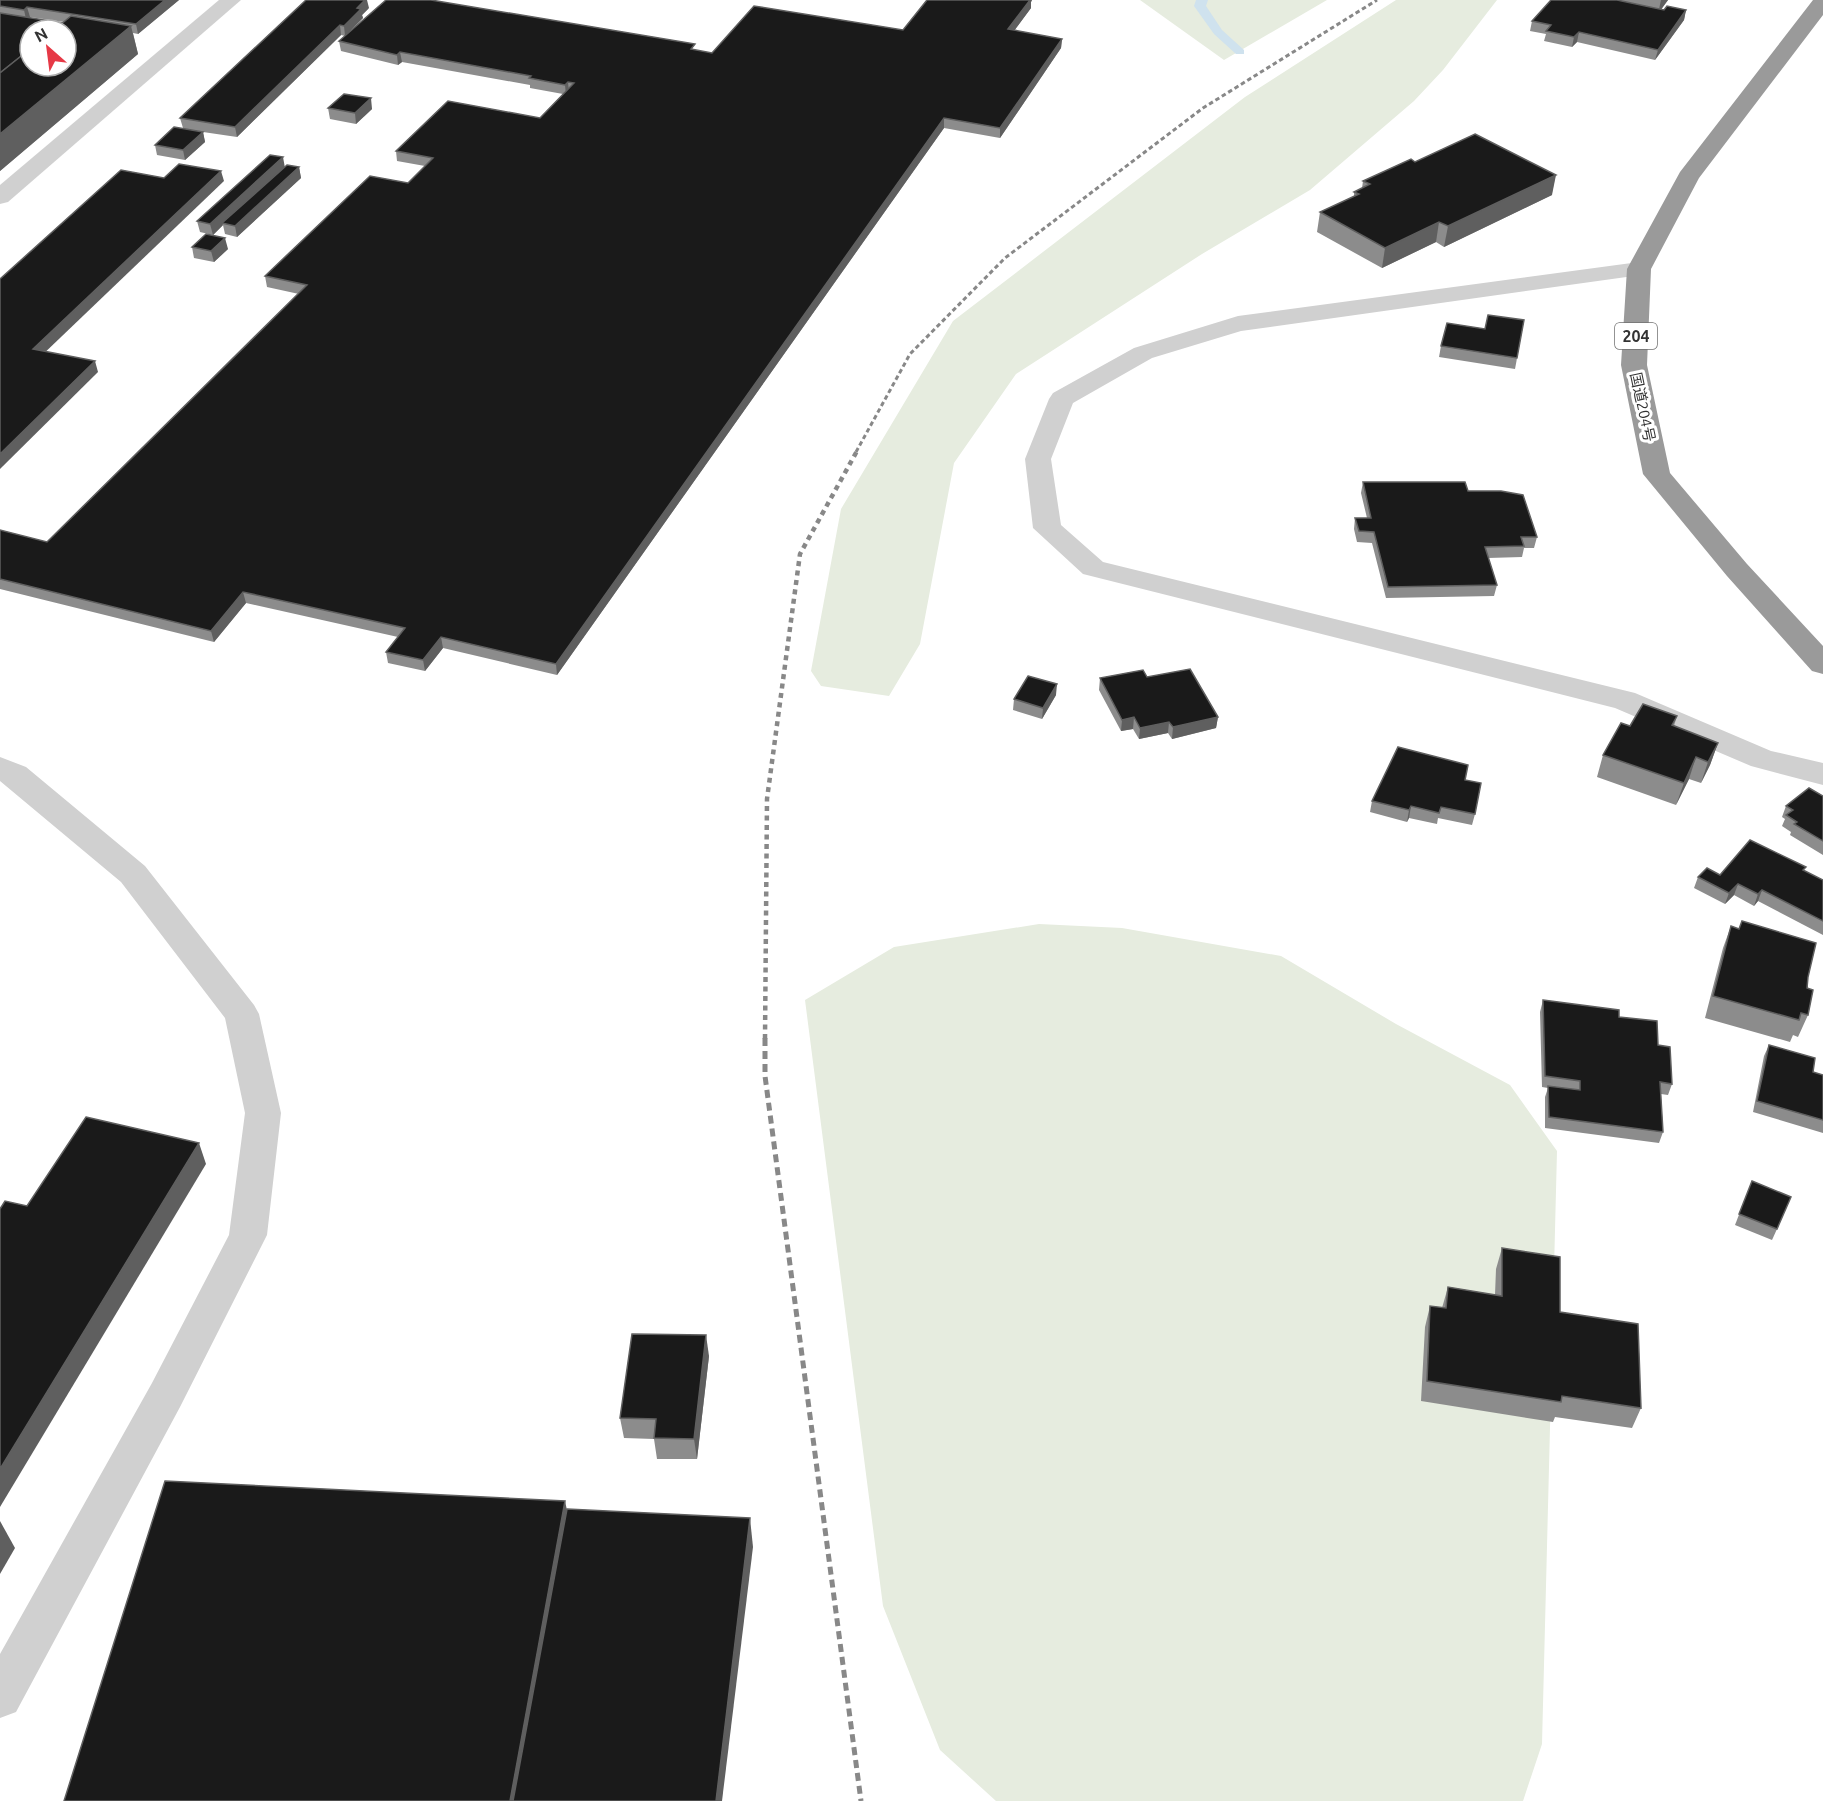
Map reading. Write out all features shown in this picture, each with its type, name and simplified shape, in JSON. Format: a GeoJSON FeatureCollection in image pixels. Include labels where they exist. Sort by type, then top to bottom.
{"type":"FeatureCollection","features":[{"type":"Feature","properties":{"kind":"highway","name":"国道204号"},"geometry":{"type":"LineString","coordinates":[[1819,1],[1688,177],[1639,269],[1634,365],[1657,474],[1737,570],[1823,664]]}},
{"type":"Feature","properties":{"kind":"street"},"geometry":{"type":"LineString","coordinates":[[0,197],[231,0]]}},
{"type":"Feature","properties":{"kind":"street"},"geometry":{"type":"LineString","coordinates":[[1639,269],[1238,324],[1143,353],[1062,399],[1038,459],[1047,528],[1093,568],[1624,700],[1762,759],[1823,774]]}},
{"type":"Feature","properties":{"kind":"street"},"geometry":{"type":"LineString","coordinates":[[0,768],[15,775],[133,874],[242,1014],[263,1113],[248,1235],[166,1395],[0,1697]]}},
{"type":"Feature","properties":{"kind":"shaded area"},"geometry":{"type":"Polygon","coordinates":[[[1140,0],[1327,0],[1224,60],[1140,0]]]}},
{"type":"Feature","properties":{"kind":"shaded area"},"geometry":{"type":"Polygon","coordinates":[[[1396,0],[1497,0],[1443,70],[1414,101],[1310,190],[1202,254],[1016,374],[954,463],[920,644],[889,696],[821,686],[811,671],[841,509],[953,321],[1245,97],[1396,0]]]}},
{"type":"Feature","properties":{"kind":"shaded area"},"geometry":{"type":"Polygon","coordinates":[[[1039,924],[1122,928],[1281,956],[1396,1024],[1510,1085],[1557,1151],[1542,1744],[1523,1801],[996,1801],[940,1750],[883,1606],[805,1000],[894,947],[1039,924]]]}},
{"type":"Feature","properties":{"kind":"building"},"geometry":{"type":"Polygon","coordinates":[[[0,0],[165,0],[136,24],[27,7],[24,10],[0,6],[0,0]]]}},
{"type":"Feature","properties":{"kind":"building"},"geometry":{"type":"Polygon","coordinates":[[[306,0],[365,0],[357,8],[361,9],[344,26],[340,25],[235,127],[180,118],[306,0]]]}},
{"type":"Feature","properties":{"kind":"building"},"geometry":{"type":"Polygon","coordinates":[[[386,0],[431,0],[695,44],[691,49],[712,53],[754,6],[903,30],[927,0],[1030,0],[1008,29],[1062,39],[1000,128],[944,118],[556,664],[441,637],[423,660],[386,652],[405,628],[243,592],[211,631],[0,579],[0,530],[47,542],[307,285],[265,276],[370,176],[408,183],[433,158],[396,151],[448,101],[540,118],[574,83],[568,82],[565,85],[529,78],[531,76],[400,52],[397,55],[339,41],[386,0]]]}},
{"type":"Feature","properties":{"kind":"building"},"geometry":{"type":"Polygon","coordinates":[[[1551,0],[1617,0],[1664,10],[1667,6],[1686,10],[1658,50],[1579,32],[1574,37],[1546,31],[1551,25],[1532,21],[1551,0]]]}},
{"type":"Feature","properties":{"kind":"building"},"geometry":{"type":"Polygon","coordinates":[[[0,13],[32,18],[18,18],[18,59],[0,73],[0,13]]]}},
{"type":"Feature","properties":{"kind":"building"},"geometry":{"type":"Polygon","coordinates":[[[71,16],[131,26],[78,70],[78,18],[69,18],[71,16]]]}},
{"type":"Feature","properties":{"kind":"building"},"geometry":{"type":"Polygon","coordinates":[[[18,59],[18,78],[68,78],[0,134],[0,73],[18,59]]]}},
{"type":"Feature","properties":{"kind":"building"},"geometry":{"type":"Polygon","coordinates":[[[344,94],[371,98],[355,113],[328,108],[344,94]]]}},
{"type":"Feature","properties":{"kind":"building"},"geometry":{"type":"Polygon","coordinates":[[[174,127],[203,132],[183,150],[155,145],[174,127]]]}},
{"type":"Feature","properties":{"kind":"building"},"geometry":{"type":"Polygon","coordinates":[[[1475,134],[1556,175],[1448,226],[1439,222],[1385,248],[1320,212],[1359,194],[1354,192],[1370,184],[1363,181],[1411,159],[1415,162],[1475,134]]]}},
{"type":"Feature","properties":{"kind":"building"},"geometry":{"type":"Polygon","coordinates":[[[270,155],[283,157],[210,224],[197,221],[270,155]]]}},
{"type":"Feature","properties":{"kind":"building"},"geometry":{"type":"Polygon","coordinates":[[[179,164],[221,171],[33,349],[95,361],[0,454],[0,279],[121,170],[164,178],[179,164]]]}},
{"type":"Feature","properties":{"kind":"building"},"geometry":{"type":"Polygon","coordinates":[[[287,165],[299,167],[235,226],[222,223],[287,165]]]}},
{"type":"Feature","properties":{"kind":"building"},"geometry":{"type":"Polygon","coordinates":[[[206,234],[225,238],[211,251],[192,247],[206,234]]]}},
{"type":"Feature","properties":{"kind":"building"},"geometry":{"type":"Polygon","coordinates":[[[1488,315],[1524,320],[1517,358],[1441,346],[1447,323],[1485,329],[1488,315]]]}},
{"type":"Feature","properties":{"kind":"building"},"geometry":{"type":"Polygon","coordinates":[[[1363,482],[1465,482],[1468,491],[1501,491],[1523,495],[1537,537],[1521,537],[1524,546],[1485,547],[1497,585],[1388,587],[1374,532],[1359,531],[1355,518],[1371,518],[1363,482]]]}},
{"type":"Feature","properties":{"kind":"building"},"geometry":{"type":"Polygon","coordinates":[[[1190,669],[1218,717],[1173,727],[1169,722],[1140,728],[1134,717],[1122,720],[1100,678],[1143,670],[1147,677],[1190,669]]]}},
{"type":"Feature","properties":{"kind":"building"},"geometry":{"type":"Polygon","coordinates":[[[1028,676],[1057,684],[1043,708],[1014,699],[1028,676]]]}},
{"type":"Feature","properties":{"kind":"building"},"geometry":{"type":"Polygon","coordinates":[[[1643,704],[1677,716],[1672,725],[1718,743],[1708,762],[1696,757],[1684,783],[1603,755],[1621,723],[1630,726],[1643,704]]]}},
{"type":"Feature","properties":{"kind":"building"},"geometry":{"type":"Polygon","coordinates":[[[1398,747],[1468,765],[1465,780],[1481,783],[1475,814],[1441,807],[1439,813],[1411,806],[1409,810],[1372,801],[1398,747]]]}},
{"type":"Feature","properties":{"kind":"building"},"geometry":{"type":"Polygon","coordinates":[[[1809,788],[1823,796],[1823,841],[1794,824],[1797,822],[1786,815],[1793,810],[1786,806],[1809,788]]]}},
{"type":"Feature","properties":{"kind":"building"},"geometry":{"type":"Polygon","coordinates":[[[1750,840],[1806,867],[1803,870],[1823,880],[1823,921],[1762,890],[1758,894],[1738,884],[1729,893],[1698,877],[1707,868],[1720,875],[1750,840]]]}},
{"type":"Feature","properties":{"kind":"building"},"geometry":{"type":"Polygon","coordinates":[[[1742,921],[1816,943],[1808,977],[1807,988],[1813,990],[1808,1015],[1801,1013],[1799,1020],[1713,996],[1731,926],[1739,929],[1742,921]]]}},
{"type":"Feature","properties":{"kind":"building"},"geometry":{"type":"Polygon","coordinates":[[[1543,1000],[1619,1010],[1619,1017],[1657,1021],[1658,1045],[1670,1047],[1672,1084],[1660,1082],[1663,1132],[1549,1117],[1548,1086],[1580,1090],[1580,1081],[1545,1076],[1543,1000]]]}},
{"type":"Feature","properties":{"kind":"building"},"geometry":{"type":"Polygon","coordinates":[[[1769,1045],[1815,1058],[1813,1072],[1823,1075],[1823,1120],[1757,1101],[1769,1045]]]}},
{"type":"Feature","properties":{"kind":"building"},"geometry":{"type":"Polygon","coordinates":[[[86,1117],[199,1143],[0,1469],[0,1209],[5,1201],[27,1206],[86,1117]]]}},
{"type":"Feature","properties":{"kind":"building"},"geometry":{"type":"Polygon","coordinates":[[[1752,1181],[1791,1197],[1777,1229],[1739,1214],[1752,1181]]]}},
{"type":"Feature","properties":{"kind":"building"},"geometry":{"type":"Polygon","coordinates":[[[1502,1248],[1560,1257],[1560,1312],[1638,1324],[1641,1408],[1562,1396],[1561,1402],[1427,1381],[1430,1306],[1446,1308],[1448,1287],[1502,1296],[1502,1248]]]}},
{"type":"Feature","properties":{"kind":"building"},"geometry":{"type":"Polygon","coordinates":[[[632,1334],[706,1335],[694,1439],[654,1438],[656,1419],[620,1418],[632,1334]]]}},
{"type":"Feature","properties":{"kind":"building"},"geometry":{"type":"Polygon","coordinates":[[[165,1481],[565,1501],[510,1801],[64,1801],[165,1481]]]}},
{"type":"Feature","properties":{"kind":"building"},"geometry":{"type":"Polygon","coordinates":[[[567,1509],[750,1518],[716,1801],[513,1801],[567,1509]]]}},
{"type":"Feature","properties":{"kind":"waterway"},"geometry":{"type":"LineString","coordinates":[[1202,0],[1200,6],[1218,32],[1240,52]]}},
{"type":"Feature","properties":{"kind":"railway"},"geometry":{"type":"LineString","coordinates":[[856,452],[910,354],[1005,258],[1203,108],[1377,0]]}},
{"type":"Feature","properties":{"kind":"railway"},"geometry":{"type":"LineString","coordinates":[[765,1039],[767,799],[800,554],[857,451]]}},
{"type":"Feature","properties":{"kind":"railway"},"geometry":{"type":"LineString","coordinates":[[765,1039],[765,1076],[861,1801]]}}]}
